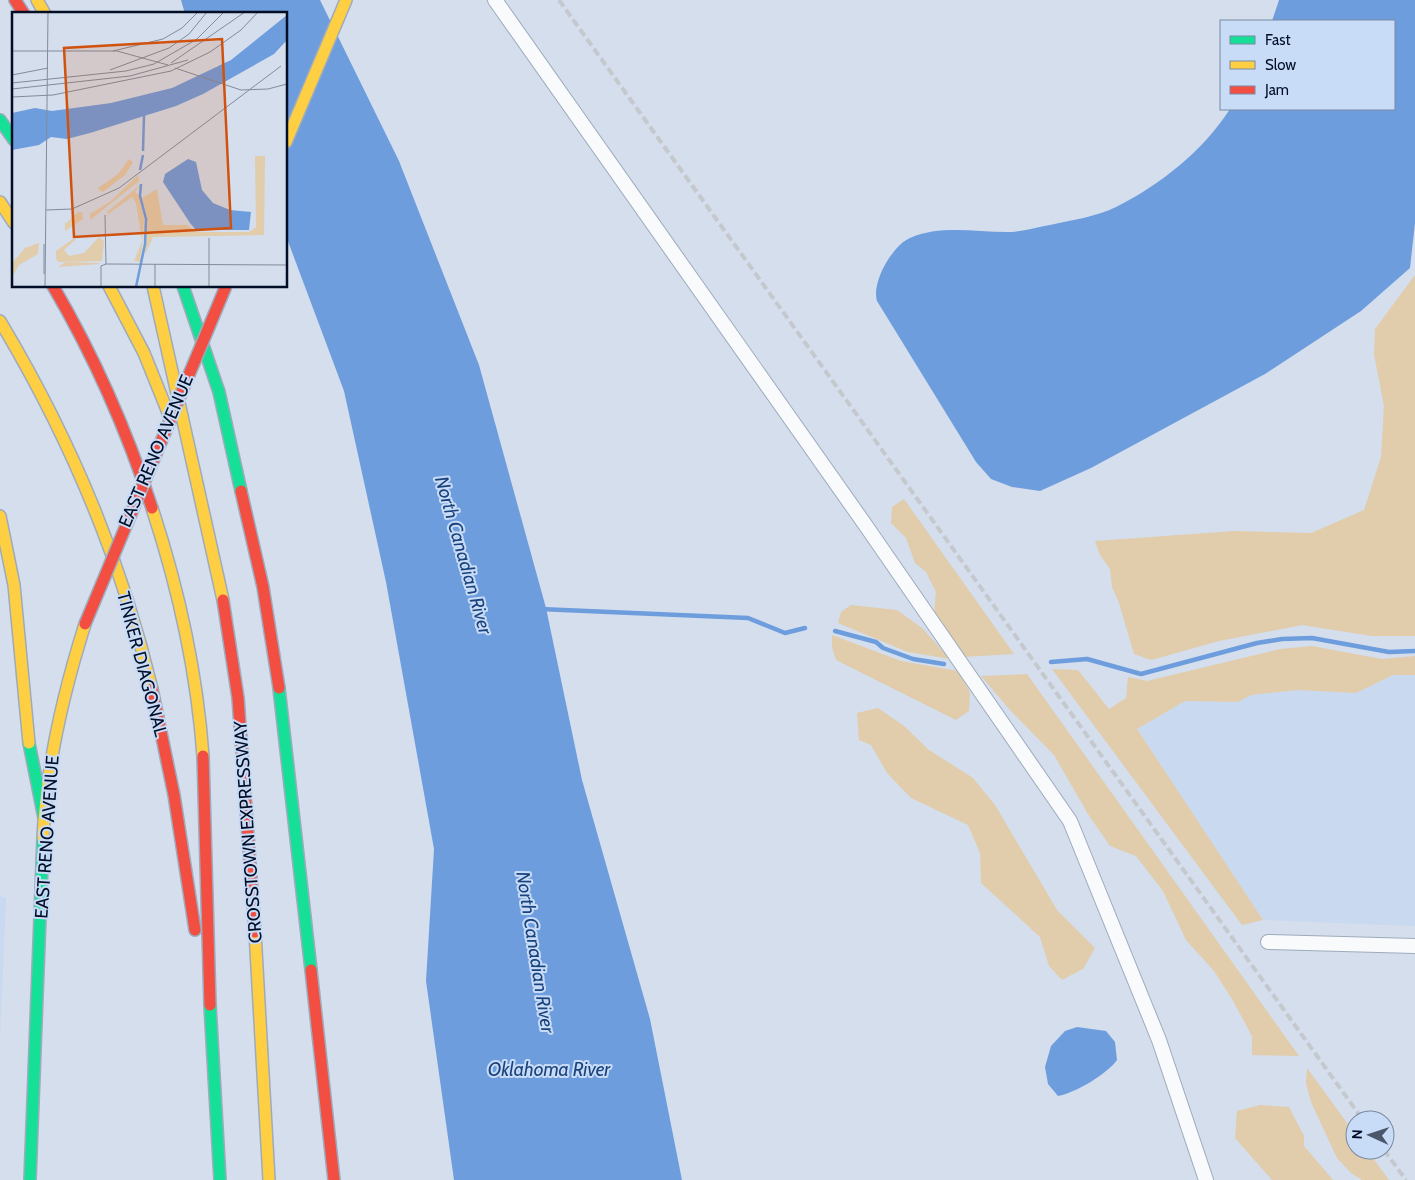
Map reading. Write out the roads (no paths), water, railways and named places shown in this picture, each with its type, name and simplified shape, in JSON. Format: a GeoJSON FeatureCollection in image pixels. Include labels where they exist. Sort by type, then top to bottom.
{"type":"FeatureCollection","features":[{"type":"Feature","properties":{"kind":"main road"},"geometry":{"type":"LineString","coordinates":[[15,0],[23,12]]}},
{"type":"Feature","properties":{"kind":"main road"},"geometry":{"type":"LineString","coordinates":[[37,0],[44,12]]}},
{"type":"Feature","properties":{"kind":"main road"},"geometry":{"type":"LineString","coordinates":[[288,137],[346,0]]}},
{"type":"Feature","properties":{"kind":"main road"},"geometry":{"type":"LineString","coordinates":[[0,120],[12,137]]}},
{"type":"Feature","properties":{"kind":"main road"},"geometry":{"type":"LineString","coordinates":[[0,202],[12,220]]}},
{"type":"Feature","properties":{"kind":"main road"},"geometry":{"type":"LineString","coordinates":[[54,288],[74,322],[132,447],[164,545],[188,654],[201,730],[211,1031],[220,1180]]}},
{"type":"Feature","properties":{"kind":"main road"},"geometry":{"type":"LineString","coordinates":[[110,288],[144,353],[199,487]]}},
{"type":"Feature","properties":{"kind":"main road"},"geometry":{"type":"LineString","coordinates":[[153,288],[199,487]]}},
{"type":"Feature","properties":{"kind":"main road"},"geometry":{"type":"LineString","coordinates":[[184,288],[219,392],[252,534],[275,656],[284,722],[334,1180]]}},
{"type":"Feature","properties":{"kind":"main road","name":"EAST RENO AVENUE"},"geometry":{"type":"LineString","coordinates":[[30,1180],[44,818],[66,685],[85,624],[225,288]]}},
{"type":"Feature","properties":{"kind":"main road","name":"TINKER DIAGONAL"},"geometry":{"type":"LineString","coordinates":[[0,321],[46,397],[70,448],[95,508],[125,597],[151,692],[174,793],[211,1031]]}},
{"type":"Feature","properties":{"kind":"main road","name":"CROSSTOWN EXPRESSWAY"},"geometry":{"type":"LineString","coordinates":[[199,487],[228,626],[240,715],[250,854],[268,1180]]}},
{"type":"Feature","properties":{"kind":"main road"},"geometry":{"type":"LineString","coordinates":[[0,516],[14,585],[21,646],[26,729],[44,818]]}},
{"type":"Feature","properties":{"kind":"street"},"geometry":{"type":"LineString","coordinates":[[495,0],[864,523],[1070,821],[1159,1040],[1206,1180]]}},
{"type":"Feature","properties":{"kind":"street"},"geometry":{"type":"LineString","coordinates":[[1268,942],[1415,946]]}},
{"type":"Feature","properties":{"kind":"water","name":"Oklahoma River"},"geometry":{"type":"Polygon","coordinates":[[[181,0],[320,0],[399,161],[479,365],[546,608],[582,780],[650,1019],[682,1180],[454,1180],[426,981],[434,849],[386,582],[344,391],[288,241],[288,12],[184,12],[181,0]]]}},
{"type":"Feature","properties":{"kind":"water"},"geometry":{"type":"Polygon","coordinates":[[[1279,0],[1415,0],[1415,223],[1410,268],[1361,311],[1265,374],[1091,468],[1040,491],[1012,487],[991,479],[976,462],[877,301],[877,284],[885,265],[903,242],[922,234],[948,230],[1012,232],[1083,218],[1116,207],[1149,188],[1179,166],[1207,139],[1229,110],[1395,110],[1395,20],[1272,20],[1279,0]]]}},
{"type":"Feature","properties":{"kind":"water"},"geometry":{"type":"Polygon","coordinates":[[[1077,1027],[1106,1031],[1115,1042],[1117,1060],[1106,1071],[1090,1082],[1058,1096],[1048,1084],[1045,1067],[1051,1046],[1065,1031],[1077,1027]]]}},
{"type":"Feature","properties":{"kind":"waterway"},"geometry":{"type":"LineString","coordinates":[[540,609],[748,618],[785,633],[805,628]]}},
{"type":"Feature","properties":{"kind":"waterway"},"geometry":{"type":"LineString","coordinates":[[835,631],[876,642],[883,648],[913,659],[944,664]]}},
{"type":"Feature","properties":{"kind":"waterway"},"geometry":{"type":"LineString","coordinates":[[1051,662],[1087,659],[1141,674],[1257,643],[1282,639],[1312,638],[1389,652],[1415,651]]}},
{"type":"Feature","properties":{"kind":"railway"},"geometry":{"type":"LineString","coordinates":[[559,0],[1356,1110]]}},
{"type":"Feature","properties":{"kind":"railway"},"geometry":{"type":"LineString","coordinates":[[1391,1160],[1406,1180]]}},
{"type":"Feature","properties":{"kind":"water label","name":"North Canadian River"},"geometry":{"type":"Point","coordinates":[464,555]}},
{"type":"Feature","properties":{"kind":"water label","name":"North Canadian River"},"geometry":{"type":"Point","coordinates":[536,952]}}]}
